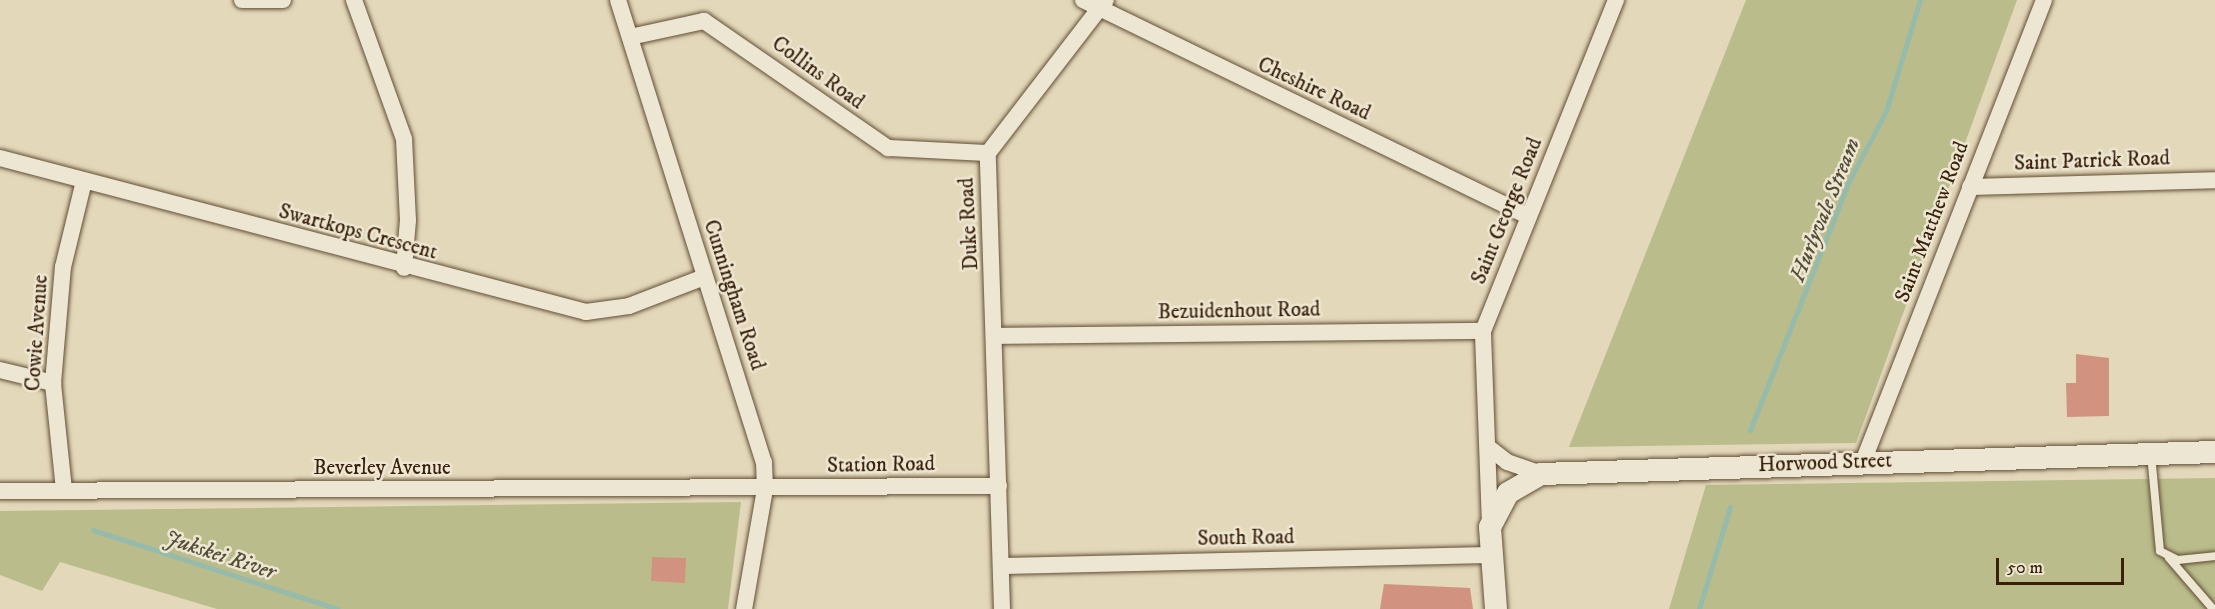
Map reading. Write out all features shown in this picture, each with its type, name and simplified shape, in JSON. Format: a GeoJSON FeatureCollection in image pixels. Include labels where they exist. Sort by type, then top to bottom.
{"type":"FeatureCollection","features":[{"type":"Feature","properties":{"kind":"main road","name":"Horwood Street"},"geometry":{"type":"LineString","coordinates":[[1490,527],[1508,493],[1541,474],[2215,452]]}},
{"type":"Feature","properties":{"kind":"main road"},"geometry":{"type":"LineString","coordinates":[[1490,527],[1496,609]]}},
{"type":"Feature","properties":{"kind":"street"},"geometry":{"type":"LineString","coordinates":[[242,0],[283,0]]}},
{"type":"Feature","properties":{"kind":"street"},"geometry":{"type":"LineString","coordinates":[[354,0],[404,138],[408,220],[404,268]]}},
{"type":"Feature","properties":{"kind":"street","name":"Cunningham Road"},"geometry":{"type":"LineString","coordinates":[[618,0],[704,278],[756,436],[765,489],[744,609]]}},
{"type":"Feature","properties":{"kind":"street","name":"Cheshire Road"},"geometry":{"type":"LineString","coordinates":[[1083,0],[1102,5],[1528,216]]}},
{"type":"Feature","properties":{"kind":"street","name":"Saint George Road"},"geometry":{"type":"LineString","coordinates":[[1490,527],[1483,331],[1616,0]]}},
{"type":"Feature","properties":{"kind":"street","name":"Saint Matthew Road"},"geometry":{"type":"LineString","coordinates":[[1863,462],[2044,0]]}},
{"type":"Feature","properties":{"kind":"street","name":"Duke Road"},"geometry":{"type":"LineString","coordinates":[[1002,609],[988,153],[1102,5]]}},
{"type":"Feature","properties":{"kind":"street","name":"Collins Road"},"geometry":{"type":"LineString","coordinates":[[630,37],[704,21],[888,148],[988,153]]}},
{"type":"Feature","properties":{"kind":"street","name":"Swartkops Crescent"},"geometry":{"type":"LineString","coordinates":[[0,158],[404,268],[598,313],[704,278]]}},
{"type":"Feature","properties":{"kind":"street","name":"Saint Patrick Road"},"geometry":{"type":"LineString","coordinates":[[1970,187],[2215,180]]}},
{"type":"Feature","properties":{"kind":"street","name":"Cowie Avenue"},"geometry":{"type":"LineString","coordinates":[[64,490],[53,384],[63,267],[84,181]]}},
{"type":"Feature","properties":{"kind":"street","name":"Bezuidenhout Road"},"geometry":{"type":"LineString","coordinates":[[995,336],[1483,331]]}},
{"type":"Feature","properties":{"kind":"street"},"geometry":{"type":"LineString","coordinates":[[0,370],[53,384]]}},
{"type":"Feature","properties":{"kind":"street"},"geometry":{"type":"LineString","coordinates":[[1488,447],[1507,462],[1541,474]]}},
{"type":"Feature","properties":{"kind":"street","name":"Station Road"},"geometry":{"type":"LineString","coordinates":[[765,489],[999,486]]}},
{"type":"Feature","properties":{"kind":"street","name":"Beverley Avenue"},"geometry":{"type":"LineString","coordinates":[[0,492],[765,489]]}},
{"type":"Feature","properties":{"kind":"street","name":"South Road"},"geometry":{"type":"LineString","coordinates":[[1001,566],[1492,555]]}},
{"type":"Feature","properties":{"kind":"lane"},"geometry":{"type":"LineString","coordinates":[[2151,453],[2156,541],[2213,608]]}},
{"type":"Feature","properties":{"kind":"lane"},"geometry":{"type":"LineString","coordinates":[[2169,558],[2215,556]]}},
{"type":"Feature","properties":{"kind":"green space"},"geometry":{"type":"Polygon","coordinates":[[[1746,0],[2017,0],[1856,443],[1569,447],[1746,0]]]}},
{"type":"Feature","properties":{"kind":"green space"},"geometry":{"type":"Polygon","coordinates":[[[2215,478],[2215,609],[1669,609],[1706,485],[2215,478]]]}},
{"type":"Feature","properties":{"kind":"green space"},"geometry":{"type":"Polygon","coordinates":[[[741,502],[728,609],[217,609],[60,562],[42,591],[0,575],[0,511],[741,502]]]}},
{"type":"Feature","properties":{"kind":"building"},"geometry":{"type":"Polygon","coordinates":[[[2076,354],[2109,358],[2109,416],[2067,417],[2066,383],[2076,383],[2076,354]]]}},
{"type":"Feature","properties":{"kind":"building"},"geometry":{"type":"Polygon","coordinates":[[[652,557],[686,558],[685,583],[651,581],[652,557]]]}},
{"type":"Feature","properties":{"kind":"building"},"geometry":{"type":"Polygon","coordinates":[[[1384,584],[1470,588],[1473,609],[1380,609],[1384,584]]]}},
{"type":"Feature","properties":{"kind":"waterway","name":"Hurlyvale Stream"},"geometry":{"type":"LineString","coordinates":[[1750,430],[1849,181],[1886,111],[1920,0]]}},
{"type":"Feature","properties":{"kind":"waterway","name":"Jukskei River"},"geometry":{"type":"LineString","coordinates":[[1699,609],[1730,507]]}},
{"type":"Feature","properties":{"kind":"waterway","name":"Jukskei River"},"geometry":{"type":"LineString","coordinates":[[93,530],[338,609]]}}]}
